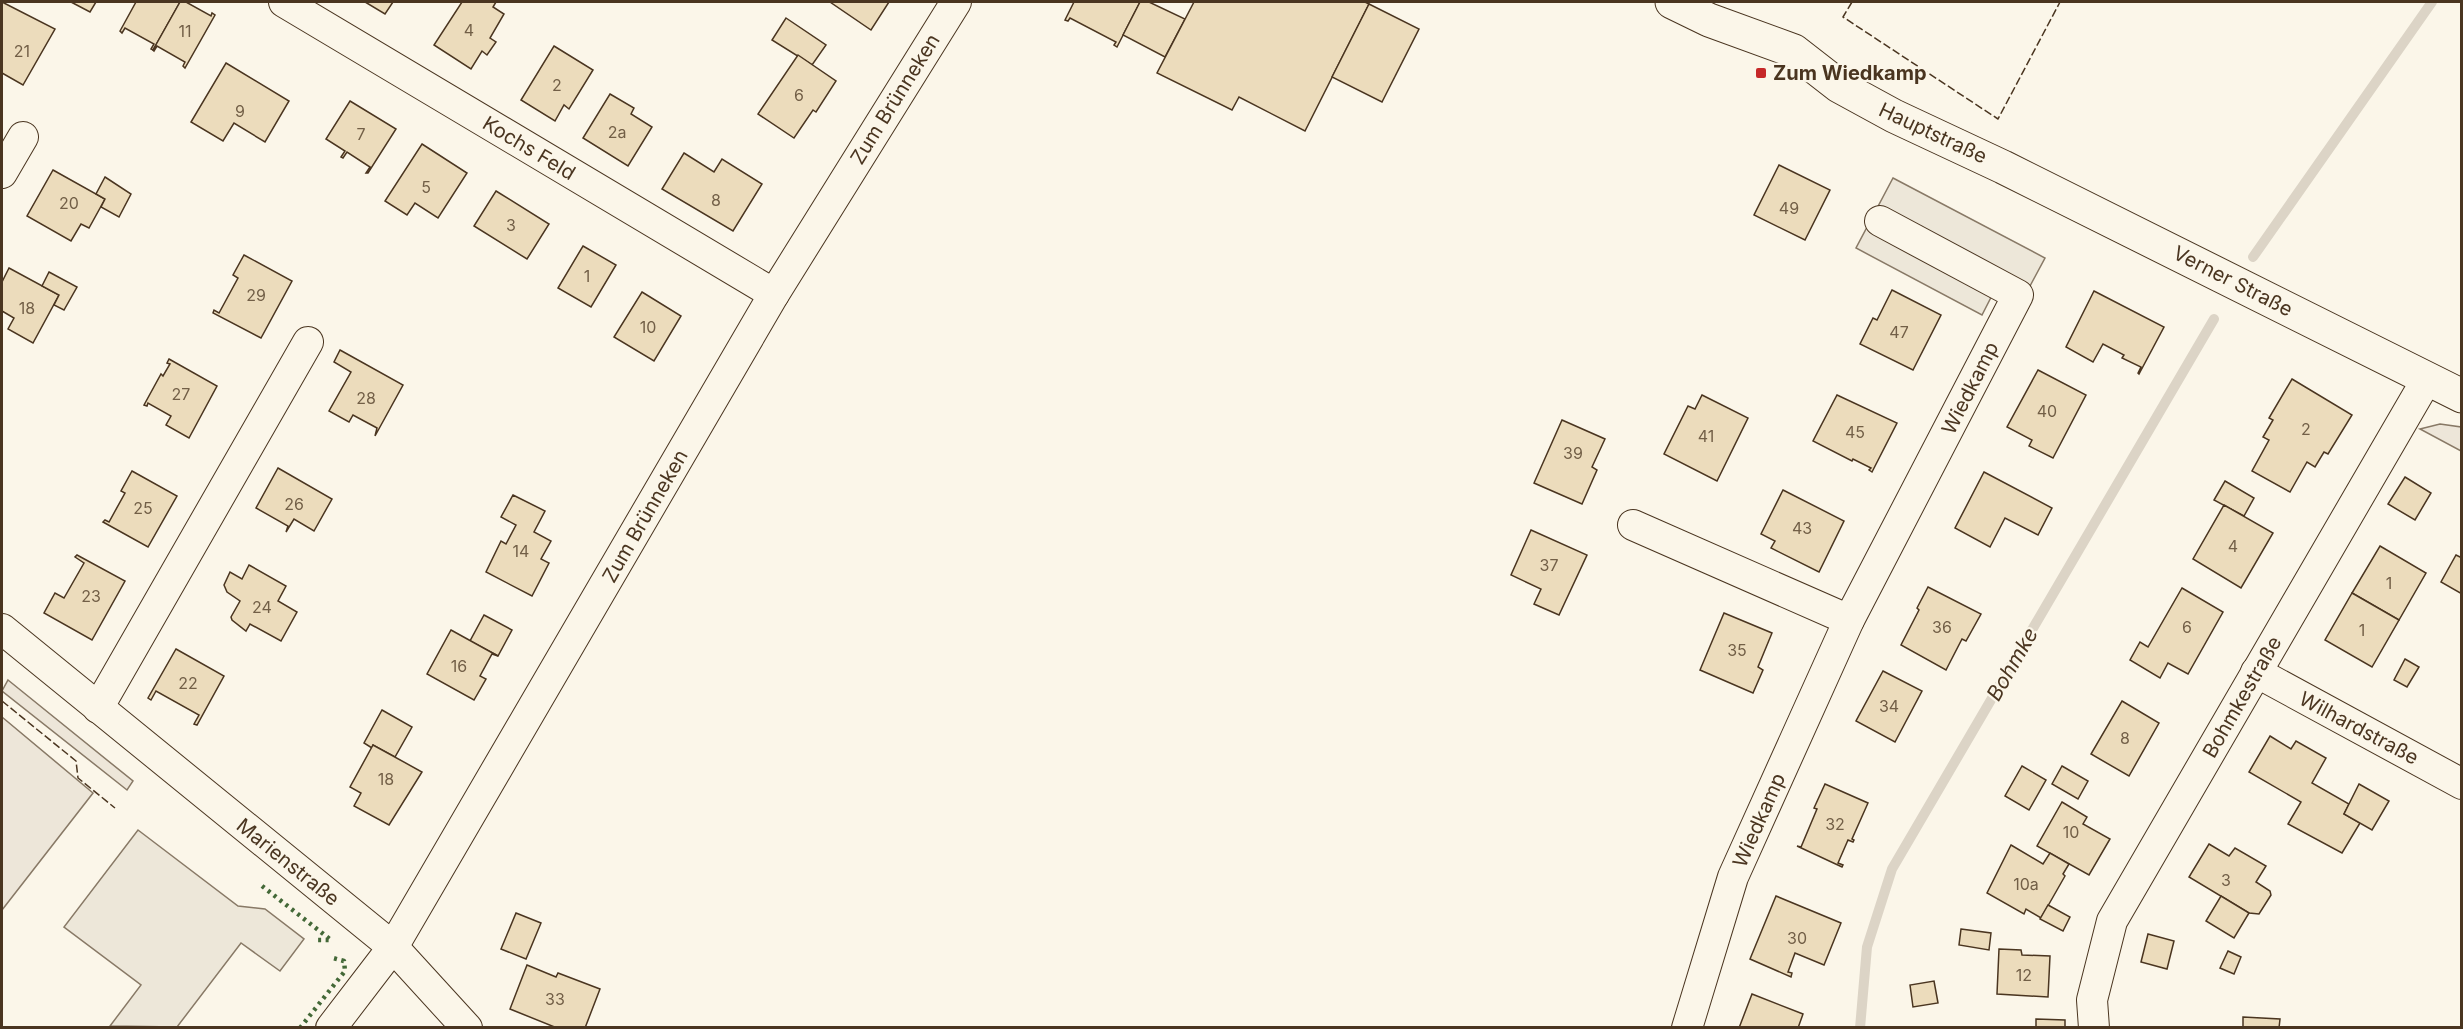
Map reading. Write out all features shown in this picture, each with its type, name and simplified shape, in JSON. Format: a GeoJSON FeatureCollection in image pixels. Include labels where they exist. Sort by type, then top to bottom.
{"type":"FeatureCollection","features":[{"type":"Feature","properties":{"kind":"main road","name":"Hauptstraße"},"geometry":{"type":"LineString","coordinates":[[1672,2],[1709,20],[1794,51],[1839,86],[1894,116],[2003,167]]}},
{"type":"Feature","properties":{"kind":"main road","name":"Verner Straße"},"geometry":{"type":"LineString","coordinates":[[2003,167],[2462,396]]}},
{"type":"Feature","properties":{"kind":"street","name":"Kochs Feld"},"geometry":{"type":"LineString","coordinates":[[284,2],[774,294]]}},
{"type":"Feature","properties":{"kind":"street","name":"Zum Brünneken"},"geometry":{"type":"LineString","coordinates":[[331,1028],[393,947],[774,294],[956,2]]}},
{"type":"Feature","properties":{"kind":"street"},"geometry":{"type":"LineString","coordinates":[[2,173],[23,137]]}},
{"type":"Feature","properties":{"kind":"street","name":"Wiedkamp"},"geometry":{"type":"LineString","coordinates":[[1687,1028],[1733,877],[1849,620],[2018,295],[1880,221]]}},
{"type":"Feature","properties":{"kind":"street"},"geometry":{"type":"LineString","coordinates":[[98,708],[308,342]]}},
{"type":"Feature","properties":{"kind":"street","name":"Bohmkestraße"},"geometry":{"type":"LineString","coordinates":[[2094,1028],[2092,1000],[2112,921],[2427,379]]}},
{"type":"Feature","properties":{"kind":"street"},"geometry":{"type":"LineString","coordinates":[[1633,525],[1849,620]]}},
{"type":"Feature","properties":{"kind":"street","name":"Marienstraße"},"geometry":{"type":"LineString","coordinates":[[2,629],[393,947],[466,1028]]}},
{"type":"Feature","properties":{"kind":"street","name":"Wilhardstraße"},"geometry":{"type":"LineString","coordinates":[[2256,672],[2462,784]]}},
{"type":"Feature","properties":{"kind":"shaded area"},"geometry":{"type":"Polygon","coordinates":[[[1893,178],[2045,258],[2030,286],[2004,272],[1982,315],[1856,248],[1893,178]]]}},
{"type":"Feature","properties":{"kind":"shaded area"},"geometry":{"type":"Polygon","coordinates":[[[2440,424],[2461,427],[2461,451],[2420,429],[2440,424]]]}},
{"type":"Feature","properties":{"kind":"shaded area"},"geometry":{"type":"Polygon","coordinates":[[[8,680],[133,781],[127,790],[2,691],[8,680]]]}},
{"type":"Feature","properties":{"kind":"shaded area"},"geometry":{"type":"Polygon","coordinates":[[[2,717],[93,793],[2,910],[2,717]]]}},
{"type":"Feature","properties":{"kind":"shaded area"},"geometry":{"type":"Polygon","coordinates":[[[138,830],[238,906],[265,909],[304,939],[280,971],[241,943],[177,1027],[110,1026],[141,985],[64,927],[138,830]]]}},
{"type":"Feature","properties":{"kind":"building"},"geometry":{"type":"Polygon","coordinates":[[[2,2],[55,29],[23,85],[2,73],[2,2]]]}},
{"type":"Feature","properties":{"kind":"building"},"geometry":{"type":"Polygon","coordinates":[[[71,2],[96,2],[90,12],[71,2]]]}},
{"type":"Feature","properties":{"kind":"building"},"geometry":{"type":"Polygon","coordinates":[[[136,2],[180,2],[153,50],[151,49],[154,44],[125,28],[122,33],[120,31],[136,2]]]}},
{"type":"Feature","properties":{"kind":"building"},"geometry":{"type":"Polygon","coordinates":[[[180,2],[186,2],[211,16],[212,13],[215,15],[185,68],[183,66],[185,62],[157,46],[153,50],[180,2]]]}},
{"type":"Feature","properties":{"kind":"building"},"geometry":{"type":"Polygon","coordinates":[[[365,2],[393,2],[385,14],[365,2]]]}},
{"type":"Feature","properties":{"kind":"building"},"geometry":{"type":"Polygon","coordinates":[[[462,2],[496,2],[493,7],[504,14],[490,38],[496,42],[487,55],[482,51],[471,69],[434,45],[462,2]]]}},
{"type":"Feature","properties":{"kind":"building"},"geometry":{"type":"Polygon","coordinates":[[[830,2],[889,2],[871,30],[830,2]]]}},
{"type":"Feature","properties":{"kind":"building"},"geometry":{"type":"Polygon","coordinates":[[[1074,2],[1140,2],[1117,47],[1114,45],[1116,42],[1070,18],[1068,21],[1065,20],[1074,2]]]}},
{"type":"Feature","properties":{"kind":"building"},"geometry":{"type":"Polygon","coordinates":[[[1140,2],[1149,2],[1185,19],[1165,57],[1123,35],[1140,2]]]}},
{"type":"Feature","properties":{"kind":"building"},"geometry":{"type":"Polygon","coordinates":[[[1194,2],[1365,2],[1369,4],[1305,131],[1239,97],[1232,110],[1157,73],[1194,2]]]}},
{"type":"Feature","properties":{"kind":"building"},"geometry":{"type":"Polygon","coordinates":[[[1369,4],[1419,29],[1382,102],[1332,77],[1369,4]]]}},
{"type":"Feature","properties":{"kind":"building"},"geometry":{"type":"Polygon","coordinates":[[[786,18],[826,45],[812,65],[772,40],[786,18]]]}},
{"type":"Feature","properties":{"kind":"building"},"geometry":{"type":"Polygon","coordinates":[[[554,46],[593,70],[569,109],[564,105],[555,121],[521,100],[554,46]]]}},
{"type":"Feature","properties":{"kind":"building"},"geometry":{"type":"Polygon","coordinates":[[[798,55],[836,81],[816,112],[813,110],[794,138],[758,114],[798,55]]]}},
{"type":"Feature","properties":{"kind":"building"},"geometry":{"type":"Polygon","coordinates":[[[226,63],[289,101],[265,142],[234,123],[223,141],[191,122],[226,63]]]}},
{"type":"Feature","properties":{"kind":"building"},"geometry":{"type":"Polygon","coordinates":[[[610,94],[634,108],[631,114],[652,127],[628,166],[583,138],[610,94]]]}},
{"type":"Feature","properties":{"kind":"building"},"geometry":{"type":"Polygon","coordinates":[[[350,101],[396,129],[368,173],[366,173],[370,167],[347,152],[343,158],[341,157],[345,151],[326,139],[350,101]]]}},
{"type":"Feature","properties":{"kind":"building"},"geometry":{"type":"Polygon","coordinates":[[[422,144],[467,173],[438,218],[415,203],[407,215],[385,201],[422,144]]]}},
{"type":"Feature","properties":{"kind":"building"},"geometry":{"type":"Polygon","coordinates":[[[684,153],[714,172],[722,159],[762,184],[733,231],[662,189],[684,153]]]}},
{"type":"Feature","properties":{"kind":"building"},"geometry":{"type":"Polygon","coordinates":[[[1779,165],[1830,190],[1805,240],[1754,215],[1779,165]]]}},
{"type":"Feature","properties":{"kind":"building"},"geometry":{"type":"Polygon","coordinates":[[[53,170],[105,199],[89,228],[81,224],[71,241],[27,216],[53,170]]]}},
{"type":"Feature","properties":{"kind":"building"},"geometry":{"type":"Polygon","coordinates":[[[105,177],[131,194],[119,217],[101,207],[105,199],[96,194],[105,177]]]}},
{"type":"Feature","properties":{"kind":"building"},"geometry":{"type":"Polygon","coordinates":[[[496,191],[549,224],[527,259],[474,226],[496,191]]]}},
{"type":"Feature","properties":{"kind":"building"},"geometry":{"type":"Polygon","coordinates":[[[583,246],[616,265],[591,307],[558,288],[583,246]]]}},
{"type":"Feature","properties":{"kind":"building"},"geometry":{"type":"Polygon","coordinates":[[[244,255],[292,281],[261,338],[213,313],[214,310],[219,313],[238,278],[233,275],[244,255]]]}},
{"type":"Feature","properties":{"kind":"building"},"geometry":{"type":"Polygon","coordinates":[[[9,268],[59,295],[33,343],[8,329],[14,318],[2,311],[2,282],[9,268]]]}},
{"type":"Feature","properties":{"kind":"building"},"geometry":{"type":"Polygon","coordinates":[[[49,272],[77,287],[64,310],[54,305],[59,295],[42,286],[49,272]]]}},
{"type":"Feature","properties":{"kind":"building"},"geometry":{"type":"Polygon","coordinates":[[[1892,290],[1941,315],[1913,370],[1860,344],[1873,318],[1877,320],[1892,290]]]}},
{"type":"Feature","properties":{"kind":"building"},"geometry":{"type":"Polygon","coordinates":[[[2094,291],[2164,327],[2139,374],[2141,367],[2122,358],[2124,355],[2103,344],[2093,362],[2066,347],[2094,291]]]}},
{"type":"Feature","properties":{"kind":"building"},"geometry":{"type":"Polygon","coordinates":[[[642,292],[681,316],[654,361],[614,337],[642,292]]]}},
{"type":"Feature","properties":{"kind":"building"},"geometry":{"type":"Polygon","coordinates":[[[340,350],[403,385],[375,436],[377,428],[353,415],[349,422],[329,411],[351,372],[334,362],[340,350]]]}},
{"type":"Feature","properties":{"kind":"building"},"geometry":{"type":"Polygon","coordinates":[[[169,359],[217,386],[189,438],[166,425],[171,416],[148,403],[147,406],[144,405],[161,374],[163,376],[170,364],[167,363],[169,359]]]}},
{"type":"Feature","properties":{"kind":"building"},"geometry":{"type":"Polygon","coordinates":[[[2038,370],[2086,395],[2053,458],[2029,446],[2032,440],[2007,427],[2038,370]]]}},
{"type":"Feature","properties":{"kind":"building"},"geometry":{"type":"Polygon","coordinates":[[[2292,379],[2352,415],[2328,454],[2324,452],[2315,467],[2307,462],[2290,492],[2252,471],[2269,440],[2263,437],[2273,420],[2269,418],[2292,379]]]}},
{"type":"Feature","properties":{"kind":"building"},"geometry":{"type":"Polygon","coordinates":[[[1702,395],[1748,418],[1717,481],[1664,454],[1688,406],[1695,409],[1702,395]]]}},
{"type":"Feature","properties":{"kind":"building"},"geometry":{"type":"Polygon","coordinates":[[[1837,395],[1897,423],[1872,472],[1869,470],[1871,468],[1813,441],[1837,395]]]}},
{"type":"Feature","properties":{"kind":"building"},"geometry":{"type":"Polygon","coordinates":[[[1562,420],[1605,439],[1592,467],[1597,470],[1582,504],[1534,483],[1562,420]]]}},
{"type":"Feature","properties":{"kind":"building"},"geometry":{"type":"Polygon","coordinates":[[[278,468],[332,499],[314,531],[294,519],[286,532],[288,526],[256,508],[278,468]]]}},
{"type":"Feature","properties":{"kind":"building"},"geometry":{"type":"Polygon","coordinates":[[[132,471],[177,496],[148,547],[103,522],[105,520],[109,522],[125,493],[121,491],[132,471]]]}},
{"type":"Feature","properties":{"kind":"building"},"geometry":{"type":"Polygon","coordinates":[[[1984,472],[2052,508],[2038,535],[2005,518],[1990,547],[1955,528],[1984,472]]]}},
{"type":"Feature","properties":{"kind":"building"},"geometry":{"type":"Polygon","coordinates":[[[2405,477],[2431,493],[2415,520],[2388,504],[2405,477]]]}},
{"type":"Feature","properties":{"kind":"building"},"geometry":{"type":"Polygon","coordinates":[[[2225,481],[2254,498],[2244,516],[2214,500],[2225,481]]]}},
{"type":"Feature","properties":{"kind":"building"},"geometry":{"type":"Polygon","coordinates":[[[1783,490],[1844,521],[1819,572],[1771,548],[1775,541],[1761,534],[1783,490]]]}},
{"type":"Feature","properties":{"kind":"building"},"geometry":{"type":"Polygon","coordinates":[[[513,495],[545,511],[534,532],[551,541],[541,559],[549,563],[532,596],[486,572],[501,541],[506,544],[516,525],[501,517],[513,495]]]}},
{"type":"Feature","properties":{"kind":"building"},"geometry":{"type":"Polygon","coordinates":[[[2224,505],[2273,533],[2241,588],[2193,559],[2224,505]]]}},
{"type":"Feature","properties":{"kind":"building"},"geometry":{"type":"Polygon","coordinates":[[[1531,530],[1587,555],[1559,615],[1534,604],[1541,589],[1511,575],[1531,530]]]}},
{"type":"Feature","properties":{"kind":"building"},"geometry":{"type":"Polygon","coordinates":[[[2380,546],[2426,573],[2399,620],[2352,593],[2380,546]]]}},
{"type":"Feature","properties":{"kind":"building"},"geometry":{"type":"Polygon","coordinates":[[[77,555],[125,581],[92,640],[44,613],[55,593],[64,598],[84,563],[75,557],[77,555]]]}},
{"type":"Feature","properties":{"kind":"building"},"geometry":{"type":"Polygon","coordinates":[[[2456,555],[2462,558],[2462,594],[2441,582],[2456,555]]]}},
{"type":"Feature","properties":{"kind":"building"},"geometry":{"type":"Polygon","coordinates":[[[249,565],[286,586],[278,601],[297,612],[281,641],[250,624],[246,631],[232,620],[231,617],[240,601],[227,592],[224,585],[230,572],[242,579],[249,565]]]}},
{"type":"Feature","properties":{"kind":"building"},"geometry":{"type":"Polygon","coordinates":[[[1928,587],[1981,614],[1966,641],[1962,639],[1946,670],[1901,645],[1928,587]]]}},
{"type":"Feature","properties":{"kind":"building"},"geometry":{"type":"Polygon","coordinates":[[[2182,588],[2223,612],[2188,674],[2168,663],[2160,678],[2130,660],[2140,642],[2148,647],[2182,588]]]}},
{"type":"Feature","properties":{"kind":"building"},"geometry":{"type":"Polygon","coordinates":[[[2352,593],[2399,620],[2372,667],[2325,640],[2352,593]]]}},
{"type":"Feature","properties":{"kind":"building"},"geometry":{"type":"Polygon","coordinates":[[[1724,613],[1772,633],[1758,667],[1763,670],[1753,693],[1700,670],[1724,613]]]}},
{"type":"Feature","properties":{"kind":"building"},"geometry":{"type":"Polygon","coordinates":[[[484,615],[512,630],[498,656],[470,641],[484,615]]]}},
{"type":"Feature","properties":{"kind":"building"},"geometry":{"type":"Polygon","coordinates":[[[451,630],[498,656],[492,654],[480,676],[486,679],[474,700],[427,674],[451,630]]]}},
{"type":"Feature","properties":{"kind":"building"},"geometry":{"type":"Polygon","coordinates":[[[176,649],[224,676],[197,725],[194,724],[199,715],[156,691],[151,700],[148,698],[176,649]]]}},
{"type":"Feature","properties":{"kind":"building"},"geometry":{"type":"Polygon","coordinates":[[[2405,659],[2419,667],[2407,687],[2394,680],[2405,659]]]}},
{"type":"Feature","properties":{"kind":"building"},"geometry":{"type":"Polygon","coordinates":[[[1883,671],[1922,691],[1895,742],[1856,721],[1883,671]]]}},
{"type":"Feature","properties":{"kind":"building"},"geometry":{"type":"Polygon","coordinates":[[[2122,701],[2159,723],[2129,776],[2091,754],[2122,701]]]}},
{"type":"Feature","properties":{"kind":"building"},"geometry":{"type":"Polygon","coordinates":[[[382,710],[412,727],[395,757],[373,745],[372,748],[364,743],[382,710]]]}},
{"type":"Feature","properties":{"kind":"building"},"geometry":{"type":"Polygon","coordinates":[[[2270,736],[2291,749],[2296,741],[2326,758],[2312,783],[2349,804],[2344,814],[2360,823],[2342,853],[2288,824],[2301,802],[2249,772],[2270,736]]]}},
{"type":"Feature","properties":{"kind":"building"},"geometry":{"type":"Polygon","coordinates":[[[373,745],[422,772],[389,825],[354,806],[361,793],[350,787],[373,745]]]}},
{"type":"Feature","properties":{"kind":"building"},"geometry":{"type":"Polygon","coordinates":[[[2022,766],[2046,780],[2029,810],[2005,796],[2022,766]]]}},
{"type":"Feature","properties":{"kind":"building"},"geometry":{"type":"Polygon","coordinates":[[[2062,766],[2088,781],[2078,799],[2052,784],[2062,766]]]}},
{"type":"Feature","properties":{"kind":"building"},"geometry":{"type":"Polygon","coordinates":[[[1825,784],[1868,803],[1852,839],[1853,842],[1848,840],[1838,863],[1843,865],[1842,867],[1797,846],[1801,847],[1825,784]]]}},
{"type":"Feature","properties":{"kind":"building"},"geometry":{"type":"Polygon","coordinates":[[[2359,784],[2389,801],[2372,830],[2344,814],[2359,784]]]}},
{"type":"Feature","properties":{"kind":"building"},"geometry":{"type":"Polygon","coordinates":[[[2062,802],[2087,817],[2083,824],[2110,839],[2089,875],[2037,846],[2062,802]]]}},
{"type":"Feature","properties":{"kind":"building"},"geometry":{"type":"Polygon","coordinates":[[[2209,844],[2229,856],[2235,848],[2266,866],[2256,882],[2270,891],[2271,895],[2259,914],[2249,913],[2189,877],[2209,844]]]}},
{"type":"Feature","properties":{"kind":"building"},"geometry":{"type":"Polygon","coordinates":[[[2011,845],[2043,864],[2050,853],[2069,864],[2063,874],[2065,876],[2041,918],[2026,909],[2024,914],[1987,893],[2011,845]]]}},
{"type":"Feature","properties":{"kind":"building"},"geometry":{"type":"Polygon","coordinates":[[[1776,896],[1841,923],[1824,965],[1795,953],[1788,972],[1792,973],[1791,977],[1750,959],[1776,896]]]}},
{"type":"Feature","properties":{"kind":"building"},"geometry":{"type":"Polygon","coordinates":[[[2221,896],[2249,913],[2234,938],[2206,921],[2221,896]]]}},
{"type":"Feature","properties":{"kind":"building"},"geometry":{"type":"Polygon","coordinates":[[[2048,905],[2070,917],[2063,931],[2040,919],[2048,905]]]}},
{"type":"Feature","properties":{"kind":"building"},"geometry":{"type":"Polygon","coordinates":[[[516,913],[541,923],[526,959],[501,949],[516,913]]]}},
{"type":"Feature","properties":{"kind":"building"},"geometry":{"type":"Polygon","coordinates":[[[1961,929],[1991,933],[1989,950],[1959,945],[1961,929]]]}},
{"type":"Feature","properties":{"kind":"building"},"geometry":{"type":"Polygon","coordinates":[[[2148,934],[2174,941],[2167,969],[2141,962],[2148,934]]]}},
{"type":"Feature","properties":{"kind":"building"},"geometry":{"type":"Polygon","coordinates":[[[1999,949],[2021,950],[2022,955],[2050,956],[2048,997],[1997,994],[1999,949]]]}},
{"type":"Feature","properties":{"kind":"building"},"geometry":{"type":"Polygon","coordinates":[[[2228,951],[2241,957],[2234,974],[2220,968],[2228,951]]]}},
{"type":"Feature","properties":{"kind":"building"},"geometry":{"type":"Polygon","coordinates":[[[527,965],[556,977],[558,973],[600,989],[585,1028],[557,1028],[510,1009],[527,965]]]}},
{"type":"Feature","properties":{"kind":"building"},"geometry":{"type":"Polygon","coordinates":[[[1934,981],[1938,1003],[1913,1007],[1910,985],[1934,981]]]}},
{"type":"Feature","properties":{"kind":"building"},"geometry":{"type":"Polygon","coordinates":[[[1752,994],[1803,1014],[1798,1028],[1739,1028],[1752,994]]]}},
{"type":"Feature","properties":{"kind":"building"},"geometry":{"type":"Polygon","coordinates":[[[2243,1017],[2280,1019],[2279,1028],[2243,1028],[2243,1017]]]}},
{"type":"Feature","properties":{"kind":"building"},"geometry":{"type":"Polygon","coordinates":[[[2036,1019],[2065,1020],[2065,1028],[2036,1028],[2036,1019]]]}},
{"type":"Feature","properties":{"kind":"waterway"},"geometry":{"type":"LineString","coordinates":[[2253,257],[2432,2]]}},
{"type":"Feature","properties":{"kind":"waterway","name":"Bohmke"},"geometry":{"type":"LineString","coordinates":[[1860,1028],[1867,947],[1892,869],[2214,319]]}},
{"type":"Feature","properties":{"kind":"hedge"},"geometry":{"type":"LineString","coordinates":[[262,886],[331,940],[317,940]]}},
{"type":"Feature","properties":{"kind":"hedge"},"geometry":{"type":"LineString","coordinates":[[300,1028],[345,971],[344,961],[333,958]]}},
{"type":"Feature","properties":{"kind":"fence"},"geometry":{"type":"LineString","coordinates":[[1852,2],[1843,17],[1998,119],[2060,2]]}},
{"type":"Feature","properties":{"kind":"fence"},"geometry":{"type":"LineString","coordinates":[[2,701],[76,761],[78,778],[115,808]]}},
{"type":"Feature","properties":{"kind":"place","name":"Zum Wiedkamp"},"geometry":{"type":"Point","coordinates":[1761,73]}}]}
